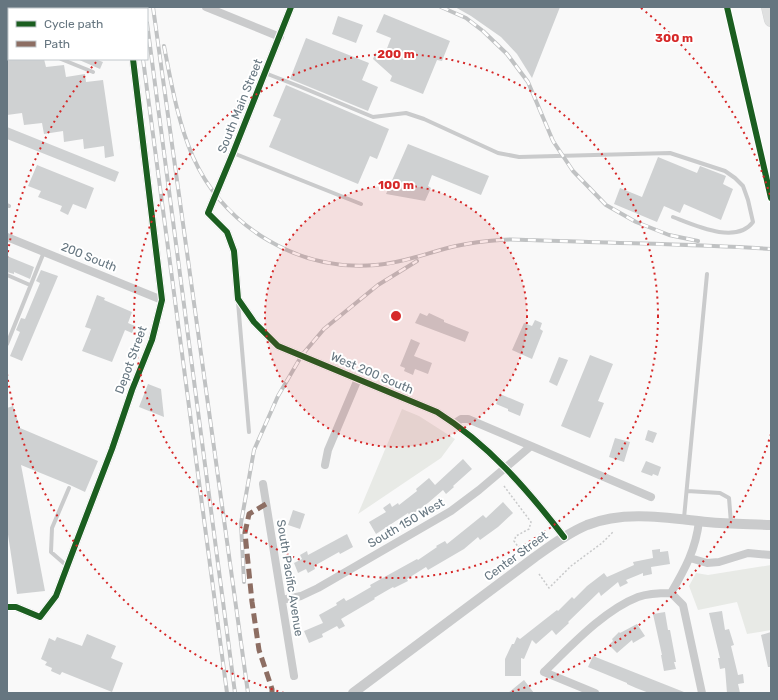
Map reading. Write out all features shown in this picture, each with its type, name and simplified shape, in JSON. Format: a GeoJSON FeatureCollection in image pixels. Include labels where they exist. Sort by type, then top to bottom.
{"type":"FeatureCollection","features":[{"type":"Feature","properties":{"kind":"main road"},"geometry":{"type":"LineString","coordinates":[[768,7],[771,20]]}},
{"type":"Feature","properties":{"kind":"street"},"geometry":{"type":"LineString","coordinates":[[206,7],[280,38]]}},
{"type":"Feature","properties":{"kind":"street","name":"South Main Street"},"geometry":{"type":"LineString","coordinates":[[238,299],[234,250],[232,244],[227,232],[208,213],[280,38],[291,7]]}},
{"type":"Feature","properties":{"kind":"street","name":"Depot Street"},"geometry":{"type":"LineString","coordinates":[[7,608],[16,607],[40,617],[56,596],[152,340],[162,300],[132,60]]}},
{"type":"Feature","properties":{"kind":"street","name":"200 South"},"geometry":{"type":"LineString","coordinates":[[7,236],[162,300]]}},
{"type":"Feature","properties":{"kind":"street","name":"West 200 South"},"geometry":{"type":"LineString","coordinates":[[238,299],[254,322],[278,346],[437,412],[455,423],[506,467],[564,537]]}},
{"type":"Feature","properties":{"kind":"street"},"geometry":{"type":"LineString","coordinates":[[325,466],[328,450],[358,379]]}},
{"type":"Feature","properties":{"kind":"street"},"geometry":{"type":"LineString","coordinates":[[455,423],[461,419],[468,419],[651,497]]}},
{"type":"Feature","properties":{"kind":"street","name":"South 150 West"},"geometry":{"type":"LineString","coordinates":[[282,600],[301,596],[318,588],[451,511],[531,446]]}},
{"type":"Feature","properties":{"kind":"street","name":"South Pacific Avenue"},"geometry":{"type":"LineString","coordinates":[[262,484],[294,676]]}},
{"type":"Feature","properties":{"kind":"street","name":"Center Street"},"geometry":{"type":"LineString","coordinates":[[353,693],[535,557],[564,537],[588,525],[617,517],[655,517],[731,524],[771,524]]}},
{"type":"Feature","properties":{"kind":"street"},"geometry":{"type":"LineString","coordinates":[[671,593],[690,558],[697,538],[699,521]]}},
{"type":"Feature","properties":{"kind":"street"},"geometry":{"type":"LineString","coordinates":[[690,558],[707,563],[719,562],[748,553],[771,555]]}},
{"type":"Feature","properties":{"kind":"street"},"geometry":{"type":"LineString","coordinates":[[595,693],[544,672],[585,632],[614,610],[637,598],[656,593],[671,593],[682,605],[702,693]]}},
{"type":"Feature","properties":{"kind":"lane"},"geometry":{"type":"LineString","coordinates":[[64,60],[93,72]]}},
{"type":"Feature","properties":{"kind":"lane"},"geometry":{"type":"LineString","coordinates":[[265,73],[373,117],[406,113],[424,119],[498,153],[519,157],[670,153],[725,171],[735,178],[743,186],[753,222],[748,228],[729,233],[706,229],[672,217]]}},
{"type":"Feature","properties":{"kind":"lane"},"geometry":{"type":"LineString","coordinates":[[233,153],[362,204]]}},
{"type":"Feature","properties":{"kind":"lane"},"geometry":{"type":"LineString","coordinates":[[7,344],[9,334],[44,252]]}},
{"type":"Feature","properties":{"kind":"lane"},"geometry":{"type":"LineString","coordinates":[[684,519],[707,274]]}},
{"type":"Feature","properties":{"kind":"lane"},"geometry":{"type":"LineString","coordinates":[[7,276],[30,285]]}},
{"type":"Feature","properties":{"kind":"lane"},"geometry":{"type":"LineString","coordinates":[[238,299],[249,432]]}},
{"type":"Feature","properties":{"kind":"lane"},"geometry":{"type":"LineString","coordinates":[[67,566],[51,552],[52,528],[69,488]]}},
{"type":"Feature","properties":{"kind":"lane"},"geometry":{"type":"LineString","coordinates":[[686,491],[720,493],[729,498],[731,524]]}},
{"type":"Feature","properties":{"kind":"path"},"geometry":{"type":"LineString","coordinates":[[504,486],[531,522],[529,529],[516,536],[514,541],[519,548]]}},
{"type":"Feature","properties":{"kind":"path"},"geometry":{"type":"LineString","coordinates":[[539,574],[549,588],[571,566],[602,543],[613,532]]}},
{"type":"Feature","properties":{"kind":"shaded area"},"geometry":{"type":"Polygon","coordinates":[[[402,409],[419,416],[455,439],[441,458],[358,514],[402,409]]]}},
{"type":"Feature","properties":{"kind":"shaded area"},"geometry":{"type":"Polygon","coordinates":[[[771,565],[771,630],[747,634],[737,602],[698,610],[689,586],[696,573],[708,575],[771,565]]]}},
{"type":"Feature","properties":{"kind":"building"},"geometry":{"type":"Polygon","coordinates":[[[455,7],[560,7],[532,78],[517,54],[501,37],[471,16],[455,7]]]}},
{"type":"Feature","properties":{"kind":"building"},"geometry":{"type":"Polygon","coordinates":[[[384,14],[450,41],[442,61],[437,60],[423,94],[390,81],[392,76],[373,59],[376,52],[384,56],[391,38],[376,32],[384,14]]]}},
{"type":"Feature","properties":{"kind":"building"},"geometry":{"type":"Polygon","coordinates":[[[338,16],[363,25],[356,43],[332,34],[338,16]]]}},
{"type":"Feature","properties":{"kind":"building"},"geometry":{"type":"Polygon","coordinates":[[[306,38],[369,63],[362,80],[378,87],[368,111],[290,79],[306,38]]]}},
{"type":"Feature","properties":{"kind":"building"},"geometry":{"type":"Polygon","coordinates":[[[7,59],[44,60],[46,67],[64,65],[66,77],[85,74],[86,82],[103,80],[114,156],[105,158],[104,146],[84,149],[83,139],[64,142],[63,131],[44,134],[42,123],[24,125],[22,113],[7,115],[7,59]]]}},
{"type":"Feature","properties":{"kind":"building"},"geometry":{"type":"Polygon","coordinates":[[[79,60],[98,60],[103,62],[100,69],[79,60]]]}},
{"type":"Feature","properties":{"kind":"building"},"geometry":{"type":"Polygon","coordinates":[[[286,85],[389,129],[377,159],[370,156],[358,184],[269,147],[281,119],[273,116],[286,85]]]}},
{"type":"Feature","properties":{"kind":"building"},"geometry":{"type":"Polygon","coordinates":[[[7,127],[119,172],[115,182],[7,139],[7,127]]]}},
{"type":"Feature","properties":{"kind":"building"},"geometry":{"type":"Polygon","coordinates":[[[408,144],[489,176],[481,195],[432,175],[428,186],[431,188],[425,201],[386,194],[408,144]]]}},
{"type":"Feature","properties":{"kind":"building"},"geometry":{"type":"Polygon","coordinates":[[[658,157],[697,173],[700,166],[726,176],[723,184],[733,189],[721,220],[684,204],[680,213],[664,206],[657,222],[614,204],[620,188],[642,197],[658,157]]]}},
{"type":"Feature","properties":{"kind":"building"},"geometry":{"type":"Polygon","coordinates":[[[37,165],[94,188],[86,209],[73,204],[68,215],[60,211],[62,206],[38,197],[41,191],[28,186],[37,165]]]}},
{"type":"Feature","properties":{"kind":"building"},"geometry":{"type":"Polygon","coordinates":[[[7,256],[34,267],[30,279],[14,272],[14,274],[7,272],[7,256]]]}},
{"type":"Feature","properties":{"kind":"building"},"geometry":{"type":"Polygon","coordinates":[[[41,270],[58,276],[22,361],[10,356],[20,332],[16,330],[21,318],[25,319],[40,283],[36,281],[41,270]]]}},
{"type":"Feature","properties":{"kind":"building"},"geometry":{"type":"Polygon","coordinates":[[[97,295],[105,298],[104,300],[132,312],[128,323],[135,326],[132,333],[125,330],[112,362],[82,351],[91,329],[85,327],[97,295]]]}},
{"type":"Feature","properties":{"kind":"building"},"geometry":{"type":"Polygon","coordinates":[[[420,313],[427,316],[429,313],[444,320],[444,322],[469,332],[465,342],[415,323],[420,313]]]}},
{"type":"Feature","properties":{"kind":"building"},"geometry":{"type":"Polygon","coordinates":[[[535,320],[542,323],[540,329],[543,331],[532,359],[512,350],[524,323],[532,326],[535,320]]]}},
{"type":"Feature","properties":{"kind":"building"},"geometry":{"type":"Polygon","coordinates":[[[411,339],[420,343],[414,356],[432,363],[428,374],[415,369],[413,375],[404,371],[405,368],[400,366],[411,339]]]}},
{"type":"Feature","properties":{"kind":"building"},"geometry":{"type":"Polygon","coordinates":[[[590,355],[613,364],[598,401],[604,403],[590,438],[561,426],[590,355]]]}},
{"type":"Feature","properties":{"kind":"building"},"geometry":{"type":"Polygon","coordinates":[[[559,357],[568,360],[557,386],[549,382],[559,357]]]}},
{"type":"Feature","properties":{"kind":"building"},"geometry":{"type":"Polygon","coordinates":[[[148,384],[161,389],[164,417],[139,407],[148,384]]]}},
{"type":"Feature","properties":{"kind":"building"},"geometry":{"type":"Polygon","coordinates":[[[500,394],[524,404],[520,416],[496,404],[500,394]]]}},
{"type":"Feature","properties":{"kind":"building"},"geometry":{"type":"Polygon","coordinates":[[[13,406],[20,428],[98,461],[85,492],[21,465],[45,591],[17,594],[7,528],[7,408],[13,406]]]}},
{"type":"Feature","properties":{"kind":"building"},"geometry":{"type":"Polygon","coordinates":[[[648,430],[657,433],[653,443],[645,440],[648,430]]]}},
{"type":"Feature","properties":{"kind":"building"},"geometry":{"type":"Polygon","coordinates":[[[615,438],[630,442],[624,462],[609,457],[615,438]]]}},
{"type":"Feature","properties":{"kind":"building"},"geometry":{"type":"Polygon","coordinates":[[[463,459],[472,469],[446,494],[443,490],[410,516],[408,513],[376,534],[369,522],[386,512],[383,508],[390,503],[392,507],[398,503],[399,505],[417,491],[416,489],[429,478],[435,485],[463,459]]]}},
{"type":"Feature","properties":{"kind":"building"},"geometry":{"type":"Polygon","coordinates":[[[646,461],[661,467],[658,476],[653,474],[652,476],[641,472],[646,461]]]}},
{"type":"Feature","properties":{"kind":"building"},"geometry":{"type":"Polygon","coordinates":[[[503,502],[513,513],[498,527],[480,540],[478,537],[464,549],[428,570],[426,567],[407,579],[408,581],[394,588],[393,587],[374,598],[375,599],[341,619],[345,626],[339,629],[337,626],[322,634],[323,637],[309,643],[304,631],[323,623],[319,615],[337,605],[336,603],[344,598],[346,601],[352,598],[371,587],[370,585],[417,559],[418,560],[445,541],[447,544],[483,515],[486,518],[503,502]]]}},
{"type":"Feature","properties":{"kind":"building"},"geometry":{"type":"Polygon","coordinates":[[[293,510],[305,514],[300,529],[288,525],[293,510]]]}},
{"type":"Feature","properties":{"kind":"building"},"geometry":{"type":"Polygon","coordinates":[[[347,534],[353,547],[340,554],[339,552],[314,566],[315,569],[308,573],[306,569],[298,573],[294,563],[302,559],[300,555],[307,551],[308,555],[347,534]]]}},
{"type":"Feature","properties":{"kind":"building"},"geometry":{"type":"Polygon","coordinates":[[[660,549],[660,552],[668,551],[670,564],[651,567],[652,574],[643,576],[643,573],[626,580],[628,583],[620,587],[618,582],[601,596],[599,592],[556,635],[552,630],[536,644],[532,640],[524,659],[521,658],[521,676],[505,676],[505,659],[517,637],[520,639],[557,610],[558,611],[572,597],[574,599],[587,586],[604,573],[607,577],[634,565],[633,562],[653,558],[652,550],[660,549]]]}},
{"type":"Feature","properties":{"kind":"building"},"geometry":{"type":"Polygon","coordinates":[[[722,611],[725,630],[729,629],[734,645],[731,646],[738,675],[743,674],[744,683],[738,684],[740,693],[727,693],[725,668],[720,669],[718,658],[720,658],[709,613],[722,611]]]}},
{"type":"Feature","properties":{"kind":"building"},"geometry":{"type":"Polygon","coordinates":[[[665,612],[668,630],[670,630],[676,669],[664,671],[653,614],[665,612]]]}},
{"type":"Feature","properties":{"kind":"building"},"geometry":{"type":"Polygon","coordinates":[[[637,624],[645,636],[633,643],[632,640],[617,653],[609,645],[613,641],[612,639],[619,632],[620,633],[637,624]]]}},
{"type":"Feature","properties":{"kind":"building"},"geometry":{"type":"Polygon","coordinates":[[[771,632],[771,667],[768,667],[761,635],[771,632]]]}},
{"type":"Feature","properties":{"kind":"building"},"geometry":{"type":"Polygon","coordinates":[[[87,634],[116,646],[111,658],[123,663],[112,692],[62,672],[60,675],[51,671],[52,668],[45,665],[47,662],[41,659],[49,638],[55,641],[57,637],[82,646],[87,634]]]}},
{"type":"Feature","properties":{"kind":"building"},"geometry":{"type":"Polygon","coordinates":[[[593,656],[684,693],[649,693],[636,688],[588,667],[593,656]]]}},
{"type":"Feature","properties":{"kind":"building"},"geometry":{"type":"Polygon","coordinates":[[[524,680],[534,693],[508,693],[524,680]]]}},
{"type":"Feature","properties":{"kind":"railway"},"geometry":{"type":"LineString","coordinates":[[153,7],[248,693]]}},
{"type":"Feature","properties":{"kind":"railway"},"geometry":{"type":"LineString","coordinates":[[441,7],[466,18],[483,31],[507,54],[528,82],[553,141],[573,171],[606,205],[636,222],[669,235],[698,241]]}},
{"type":"Feature","properties":{"kind":"railway"},"geometry":{"type":"LineString","coordinates":[[148,31],[235,693]]}},
{"type":"Feature","properties":{"kind":"railway"},"geometry":{"type":"LineString","coordinates":[[164,46],[183,130],[193,157],[207,182],[224,205],[245,224],[268,240],[293,253],[320,261],[348,265],[376,265],[406,260],[456,246],[478,242],[504,240],[725,246],[771,249]]}},
{"type":"Feature","properties":{"kind":"railway"},"geometry":{"type":"LineString","coordinates":[[143,60],[227,693]]}},
{"type":"Feature","properties":{"kind":"railway"},"geometry":{"type":"LineString","coordinates":[[244,582],[241,523],[254,450],[278,396],[302,355],[324,329],[378,285],[417,261]]}},
{"type":"Feature","properties":{"kind":"marked path"},"geometry":{"type":"LineString","coordinates":[[266,504],[249,514],[245,533],[252,602],[259,650],[272,693]]}},
{"type":"Feature","properties":{"kind":"cycle path"},"geometry":{"type":"LineString","coordinates":[[291,7],[208,213],[227,232],[234,251],[238,299],[254,322],[278,346],[437,412],[456,425],[473,438],[506,468],[564,537]]}},
{"type":"Feature","properties":{"kind":"cycle path"},"geometry":{"type":"LineString","coordinates":[[727,7],[771,198]]}},
{"type":"Feature","properties":{"kind":"cycle path"},"geometry":{"type":"LineString","coordinates":[[7,607],[16,607],[40,617],[56,596],[152,340],[162,300],[133,60]]}}]}
